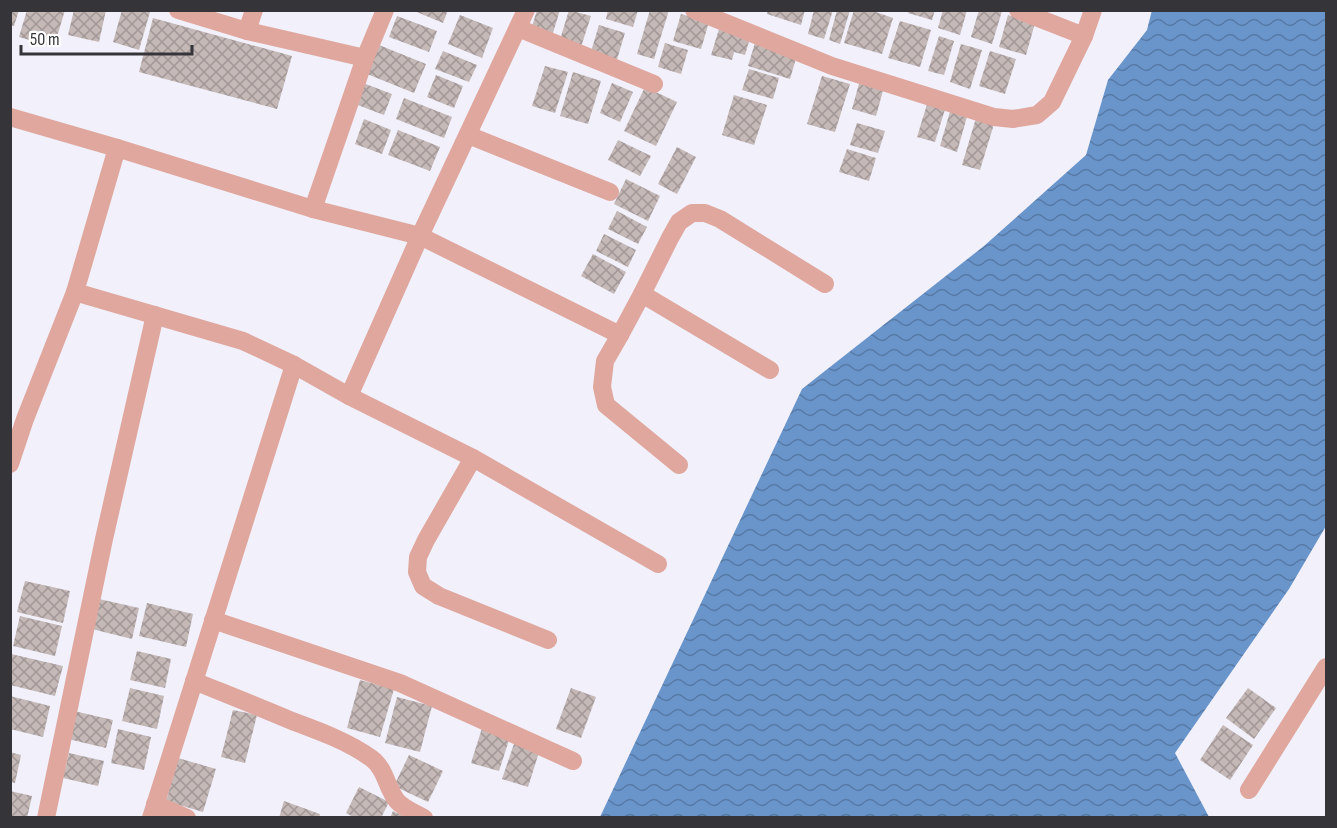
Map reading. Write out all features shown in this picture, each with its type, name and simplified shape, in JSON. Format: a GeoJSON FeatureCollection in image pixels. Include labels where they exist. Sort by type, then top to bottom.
{"type":"FeatureCollection","features":[{"type":"Feature","properties":{"kind":"street"},"geometry":{"type":"LineString","coordinates":[[178,10],[247,31],[365,58]]}},
{"type":"Feature","properties":{"kind":"street"},"geometry":{"type":"LineString","coordinates":[[247,31],[254,10]]}},
{"type":"Feature","properties":{"kind":"street"},"geometry":{"type":"LineString","coordinates":[[313,209],[365,58],[385,10]]}},
{"type":"Feature","properties":{"kind":"street"},"geometry":{"type":"LineString","coordinates":[[349,396],[420,236],[526,10]]}},
{"type":"Feature","properties":{"kind":"street"},"geometry":{"type":"LineString","coordinates":[[694,10],[832,66],[994,117],[1013,119],[1036,115],[1052,102],[1084,36],[1093,10]]}},
{"type":"Feature","properties":{"kind":"street"},"geometry":{"type":"LineString","coordinates":[[1018,10],[1084,36]]}},
{"type":"Feature","properties":{"kind":"street"},"geometry":{"type":"LineString","coordinates":[[518,28],[654,84]]}},
{"type":"Feature","properties":{"kind":"street"},"geometry":{"type":"LineString","coordinates":[[10,117],[313,209],[420,236],[620,335]]}},
{"type":"Feature","properties":{"kind":"street"},"geometry":{"type":"LineString","coordinates":[[468,135],[610,192]]}},
{"type":"Feature","properties":{"kind":"street"},"geometry":{"type":"LineString","coordinates":[[10,464],[25,419],[75,292],[117,148]]}},
{"type":"Feature","properties":{"kind":"street"},"geometry":{"type":"LineString","coordinates":[[679,465],[606,405],[602,387],[605,361],[679,222],[692,213],[705,213],[720,219],[825,284]]}},
{"type":"Feature","properties":{"kind":"street"},"geometry":{"type":"LineString","coordinates":[[75,292],[243,341],[473,458],[658,564]]}},
{"type":"Feature","properties":{"kind":"street"},"geometry":{"type":"LineString","coordinates":[[642,294],[770,370]]}},
{"type":"Feature","properties":{"kind":"street"},"geometry":{"type":"LineString","coordinates":[[46,818],[104,539],[155,315]]}},
{"type":"Feature","properties":{"kind":"street"},"geometry":{"type":"LineString","coordinates":[[187,818],[153,811],[294,365]]}},
{"type":"Feature","properties":{"kind":"street"},"geometry":{"type":"LineString","coordinates":[[473,458],[426,540],[418,557],[417,572],[423,586],[439,596],[548,640]]}},
{"type":"Feature","properties":{"kind":"street"},"geometry":{"type":"LineString","coordinates":[[213,620],[400,683],[573,761]]}},
{"type":"Feature","properties":{"kind":"street"},"geometry":{"type":"LineString","coordinates":[[1249,790],[1326,667]]}},
{"type":"Feature","properties":{"kind":"street"},"geometry":{"type":"LineString","coordinates":[[194,681],[326,734],[352,747],[373,760],[383,771],[397,802],[424,818]]}},
{"type":"Feature","properties":{"kind":"water"},"geometry":{"type":"Polygon","coordinates":[[[1152,10],[1326,11],[1326,526],[1289,589],[1175,753],[1209,817],[600,817],[802,389],[984,246],[1086,155],[1108,80],[1147,30],[1152,10]]]}},
{"type":"Feature","properties":{"kind":"building"},"geometry":{"type":"Polygon","coordinates":[[[10,10],[19,10],[14,26],[10,25],[10,10]]]}},
{"type":"Feature","properties":{"kind":"building"},"geometry":{"type":"Polygon","coordinates":[[[27,10],[65,10],[54,47],[19,37],[27,10]]]}},
{"type":"Feature","properties":{"kind":"building"},"geometry":{"type":"Polygon","coordinates":[[[74,10],[106,10],[99,42],[68,35],[74,10]]]}},
{"type":"Feature","properties":{"kind":"building"},"geometry":{"type":"Polygon","coordinates":[[[122,10],[150,12],[139,50],[113,42],[122,10]]]}},
{"type":"Feature","properties":{"kind":"building"},"geometry":{"type":"Polygon","coordinates":[[[412,10],[448,10],[443,23],[412,10]]]}},
{"type":"Feature","properties":{"kind":"building"},"geometry":{"type":"Polygon","coordinates":[[[537,10],[560,10],[552,36],[531,30],[537,10]]]}},
{"type":"Feature","properties":{"kind":"building"},"geometry":{"type":"Polygon","coordinates":[[[569,10],[591,16],[580,50],[559,43],[569,10]]]}},
{"type":"Feature","properties":{"kind":"building"},"geometry":{"type":"Polygon","coordinates":[[[608,10],[638,10],[633,27],[606,19],[608,10]]]}},
{"type":"Feature","properties":{"kind":"building"},"geometry":{"type":"Polygon","coordinates":[[[650,10],[669,10],[654,59],[637,54],[650,10]]]}},
{"type":"Feature","properties":{"kind":"building"},"geometry":{"type":"Polygon","coordinates":[[[768,10],[805,10],[801,25],[767,14],[768,10]]]}},
{"type":"Feature","properties":{"kind":"building"},"geometry":{"type":"Polygon","coordinates":[[[814,10],[833,10],[824,39],[808,34],[814,10]]]}},
{"type":"Feature","properties":{"kind":"building"},"geometry":{"type":"Polygon","coordinates":[[[837,10],[850,10],[840,44],[829,40],[837,10]]]}},
{"type":"Feature","properties":{"kind":"building"},"geometry":{"type":"Polygon","coordinates":[[[854,10],[870,10],[893,18],[882,54],[844,43],[854,10]]]}},
{"type":"Feature","properties":{"kind":"building"},"geometry":{"type":"Polygon","coordinates":[[[909,10],[935,10],[932,20],[908,13],[909,10]]]}},
{"type":"Feature","properties":{"kind":"building"},"geometry":{"type":"Polygon","coordinates":[[[943,10],[967,10],[960,35],[938,28],[943,10]]]}},
{"type":"Feature","properties":{"kind":"building"},"geometry":{"type":"Polygon","coordinates":[[[979,10],[1002,11],[992,44],[971,37],[979,10]]]}},
{"type":"Feature","properties":{"kind":"building"},"geometry":{"type":"Polygon","coordinates":[[[681,14],[709,22],[701,49],[673,41],[681,14]]]}},
{"type":"Feature","properties":{"kind":"building"},"geometry":{"type":"Polygon","coordinates":[[[460,15],[493,28],[482,58],[448,44],[460,15]]]}},
{"type":"Feature","properties":{"kind":"building"},"geometry":{"type":"Polygon","coordinates":[[[1008,15],[1035,23],[1026,55],[999,47],[1008,15]]]}},
{"type":"Feature","properties":{"kind":"building"},"geometry":{"type":"Polygon","coordinates":[[[397,16],[437,31],[429,52],[389,37],[397,16]]]}},
{"type":"Feature","properties":{"kind":"building"},"geometry":{"type":"Polygon","coordinates":[[[153,18],[292,56],[277,109],[139,72],[153,18]]]}},
{"type":"Feature","properties":{"kind":"building"},"geometry":{"type":"Polygon","coordinates":[[[900,21],[931,30],[920,67],[888,58],[900,21]]]}},
{"type":"Feature","properties":{"kind":"building"},"geometry":{"type":"Polygon","coordinates":[[[599,25],[625,33],[615,66],[589,58],[599,25]]]}},
{"type":"Feature","properties":{"kind":"building"},"geometry":{"type":"Polygon","coordinates":[[[719,29],[750,38],[745,55],[734,52],[732,60],[711,55],[719,29]]]}},
{"type":"Feature","properties":{"kind":"building"},"geometry":{"type":"Polygon","coordinates":[[[939,36],[954,41],[944,75],[928,71],[939,36]]]}},
{"type":"Feature","properties":{"kind":"building"},"geometry":{"type":"Polygon","coordinates":[[[665,43],[688,50],[681,74],[658,67],[665,43]]]}},
{"type":"Feature","properties":{"kind":"building"},"geometry":{"type":"Polygon","coordinates":[[[755,43],[797,55],[790,79],[748,66],[755,43]]]}},
{"type":"Feature","properties":{"kind":"building"},"geometry":{"type":"Polygon","coordinates":[[[961,44],[982,50],[970,89],[950,82],[961,44]]]}},
{"type":"Feature","properties":{"kind":"building"},"geometry":{"type":"Polygon","coordinates":[[[379,45],[426,64],[414,93],[367,74],[379,45]]]}},
{"type":"Feature","properties":{"kind":"building"},"geometry":{"type":"Polygon","coordinates":[[[443,51],[477,65],[469,82],[435,69],[443,51]]]}},
{"type":"Feature","properties":{"kind":"building"},"geometry":{"type":"Polygon","coordinates":[[[990,51],[1016,59],[1005,94],[979,86],[990,51]]]}},
{"type":"Feature","properties":{"kind":"building"},"geometry":{"type":"Polygon","coordinates":[[[545,66],[568,72],[555,113],[532,106],[545,66]]]}},
{"type":"Feature","properties":{"kind":"building"},"geometry":{"type":"Polygon","coordinates":[[[749,69],[779,78],[773,99],[742,90],[749,69]]]}},
{"type":"Feature","properties":{"kind":"building"},"geometry":{"type":"Polygon","coordinates":[[[573,72],[601,81],[588,124],[560,116],[573,72]]]}},
{"type":"Feature","properties":{"kind":"building"},"geometry":{"type":"Polygon","coordinates":[[[436,75],[463,86],[454,108],[427,97],[436,75]]]}},
{"type":"Feature","properties":{"kind":"building"},"geometry":{"type":"Polygon","coordinates":[[[822,76],[850,84],[835,132],[807,124],[822,76]]]}},
{"type":"Feature","properties":{"kind":"building"},"geometry":{"type":"Polygon","coordinates":[[[860,80],[884,87],[876,116],[852,109],[860,80]]]}},
{"type":"Feature","properties":{"kind":"building"},"geometry":{"type":"Polygon","coordinates":[[[363,83],[392,94],[384,115],[355,104],[363,83]]]}},
{"type":"Feature","properties":{"kind":"building"},"geometry":{"type":"Polygon","coordinates":[[[612,83],[633,92],[620,122],[600,113],[612,83]]]}},
{"type":"Feature","properties":{"kind":"building"},"geometry":{"type":"Polygon","coordinates":[[[645,87],[677,102],[656,146],[624,131],[645,87]]]}},
{"type":"Feature","properties":{"kind":"building"},"geometry":{"type":"Polygon","coordinates":[[[734,95],[767,105],[754,145],[722,135],[734,95]]]}},
{"type":"Feature","properties":{"kind":"building"},"geometry":{"type":"Polygon","coordinates":[[[404,98],[452,117],[444,138],[396,119],[404,98]]]}},
{"type":"Feature","properties":{"kind":"building"},"geometry":{"type":"Polygon","coordinates":[[[928,101],[946,106],[935,142],[917,137],[928,101]]]}},
{"type":"Feature","properties":{"kind":"building"},"geometry":{"type":"Polygon","coordinates":[[[951,108],[968,113],[957,152],[940,146],[951,108]]]}},
{"type":"Feature","properties":{"kind":"building"},"geometry":{"type":"Polygon","coordinates":[[[976,118],[994,124],[980,170],[962,165],[976,118]]]}},
{"type":"Feature","properties":{"kind":"building"},"geometry":{"type":"Polygon","coordinates":[[[364,119],[391,130],[382,154],[355,144],[364,119]]]}},
{"type":"Feature","properties":{"kind":"building"},"geometry":{"type":"Polygon","coordinates":[[[857,123],[885,131],[878,153],[850,145],[857,123]]]}},
{"type":"Feature","properties":{"kind":"building"},"geometry":{"type":"Polygon","coordinates":[[[398,130],[440,147],[430,171],[388,155],[398,130]]]}},
{"type":"Feature","properties":{"kind":"building"},"geometry":{"type":"Polygon","coordinates":[[[618,140],[651,156],[640,176],[608,160],[618,140]]]}},
{"type":"Feature","properties":{"kind":"building"},"geometry":{"type":"Polygon","coordinates":[[[677,147],[696,157],[677,194],[658,184],[677,147]]]}},
{"type":"Feature","properties":{"kind":"building"},"geometry":{"type":"Polygon","coordinates":[[[847,149],[876,158],[869,181],[839,172],[847,149]]]}},
{"type":"Feature","properties":{"kind":"building"},"geometry":{"type":"Polygon","coordinates":[[[626,179],[660,196],[648,221],[614,204],[626,179]]]}},
{"type":"Feature","properties":{"kind":"building"},"geometry":{"type":"Polygon","coordinates":[[[617,211],[647,227],[638,244],[608,229],[617,211]]]}},
{"type":"Feature","properties":{"kind":"building"},"geometry":{"type":"Polygon","coordinates":[[[604,234],[636,250],[628,267],[596,251],[604,234]]]}},
{"type":"Feature","properties":{"kind":"building"},"geometry":{"type":"Polygon","coordinates":[[[593,254],[626,272],[614,294],[581,276],[593,254]]]}},
{"type":"Feature","properties":{"kind":"building"},"geometry":{"type":"Polygon","coordinates":[[[25,581],[70,591],[63,623],[17,612],[25,581]]]}},
{"type":"Feature","properties":{"kind":"building"},"geometry":{"type":"Polygon","coordinates":[[[99,599],[139,608],[132,639],[92,629],[99,599]]]}},
{"type":"Feature","properties":{"kind":"building"},"geometry":{"type":"Polygon","coordinates":[[[147,603],[193,614],[186,647],[139,636],[147,603]]]}},
{"type":"Feature","properties":{"kind":"building"},"geometry":{"type":"Polygon","coordinates":[[[20,616],[62,626],[55,656],[13,646],[20,616]]]}},
{"type":"Feature","properties":{"kind":"building"},"geometry":{"type":"Polygon","coordinates":[[[137,651],[171,659],[165,688],[130,680],[137,651]]]}},
{"type":"Feature","properties":{"kind":"building"},"geometry":{"type":"Polygon","coordinates":[[[11,654],[63,666],[55,696],[10,685],[11,654]]]}},
{"type":"Feature","properties":{"kind":"building"},"geometry":{"type":"Polygon","coordinates":[[[360,680],[394,689],[380,737],[347,728],[360,680]]]}},
{"type":"Feature","properties":{"kind":"building"},"geometry":{"type":"Polygon","coordinates":[[[130,688],[164,696],[157,729],[122,721],[130,688]]]}},
{"type":"Feature","properties":{"kind":"building"},"geometry":{"type":"Polygon","coordinates":[[[571,688],[596,697],[581,738],[556,729],[571,688]]]}},
{"type":"Feature","properties":{"kind":"building"},"geometry":{"type":"Polygon","coordinates":[[[1248,688],[1276,708],[1254,739],[1226,718],[1248,688]]]}},
{"type":"Feature","properties":{"kind":"building"},"geometry":{"type":"Polygon","coordinates":[[[10,696],[50,706],[43,737],[10,729],[10,696]]]}},
{"type":"Feature","properties":{"kind":"building"},"geometry":{"type":"Polygon","coordinates":[[[397,697],[432,706],[420,752],[385,743],[397,697]]]}},
{"type":"Feature","properties":{"kind":"building"},"geometry":{"type":"Polygon","coordinates":[[[233,710],[257,715],[245,763],[221,757],[233,710]]]}},
{"type":"Feature","properties":{"kind":"building"},"geometry":{"type":"Polygon","coordinates":[[[74,711],[113,720],[106,748],[68,739],[74,711]]]}},
{"type":"Feature","properties":{"kind":"building"},"geometry":{"type":"Polygon","coordinates":[[[483,725],[511,734],[499,771],[471,763],[483,725]]]}},
{"type":"Feature","properties":{"kind":"building"},"geometry":{"type":"Polygon","coordinates":[[[1223,725],[1253,745],[1230,780],[1200,760],[1223,725]]]}},
{"type":"Feature","properties":{"kind":"building"},"geometry":{"type":"Polygon","coordinates":[[[118,729],[151,737],[144,770],[111,763],[118,729]]]}},
{"type":"Feature","properties":{"kind":"building"},"geometry":{"type":"Polygon","coordinates":[[[515,741],[540,749],[528,787],[502,779],[515,741]]]}},
{"type":"Feature","properties":{"kind":"building"},"geometry":{"type":"Polygon","coordinates":[[[10,752],[21,755],[15,783],[10,782],[10,752]]]}},
{"type":"Feature","properties":{"kind":"building"},"geometry":{"type":"Polygon","coordinates":[[[69,753],[104,761],[98,786],[63,778],[69,753]]]}},
{"type":"Feature","properties":{"kind":"building"},"geometry":{"type":"Polygon","coordinates":[[[409,755],[443,771],[428,802],[394,786],[409,755]]]}},
{"type":"Feature","properties":{"kind":"building"},"geometry":{"type":"Polygon","coordinates":[[[178,758],[216,769],[203,812],[166,801],[178,758]]]}},
{"type":"Feature","properties":{"kind":"building"},"geometry":{"type":"Polygon","coordinates":[[[359,787],[389,802],[381,818],[355,818],[346,813],[359,787]]]}},
{"type":"Feature","properties":{"kind":"building"},"geometry":{"type":"Polygon","coordinates":[[[10,791],[32,796],[27,818],[10,817],[10,791]]]}},
{"type":"Feature","properties":{"kind":"building"},"geometry":{"type":"Polygon","coordinates":[[[284,801],[320,814],[319,818],[279,818],[284,801]]]}},
{"type":"Feature","properties":{"kind":"building"},"geometry":{"type":"Polygon","coordinates":[[[393,811],[407,818],[390,818],[393,811]]]}}]}
